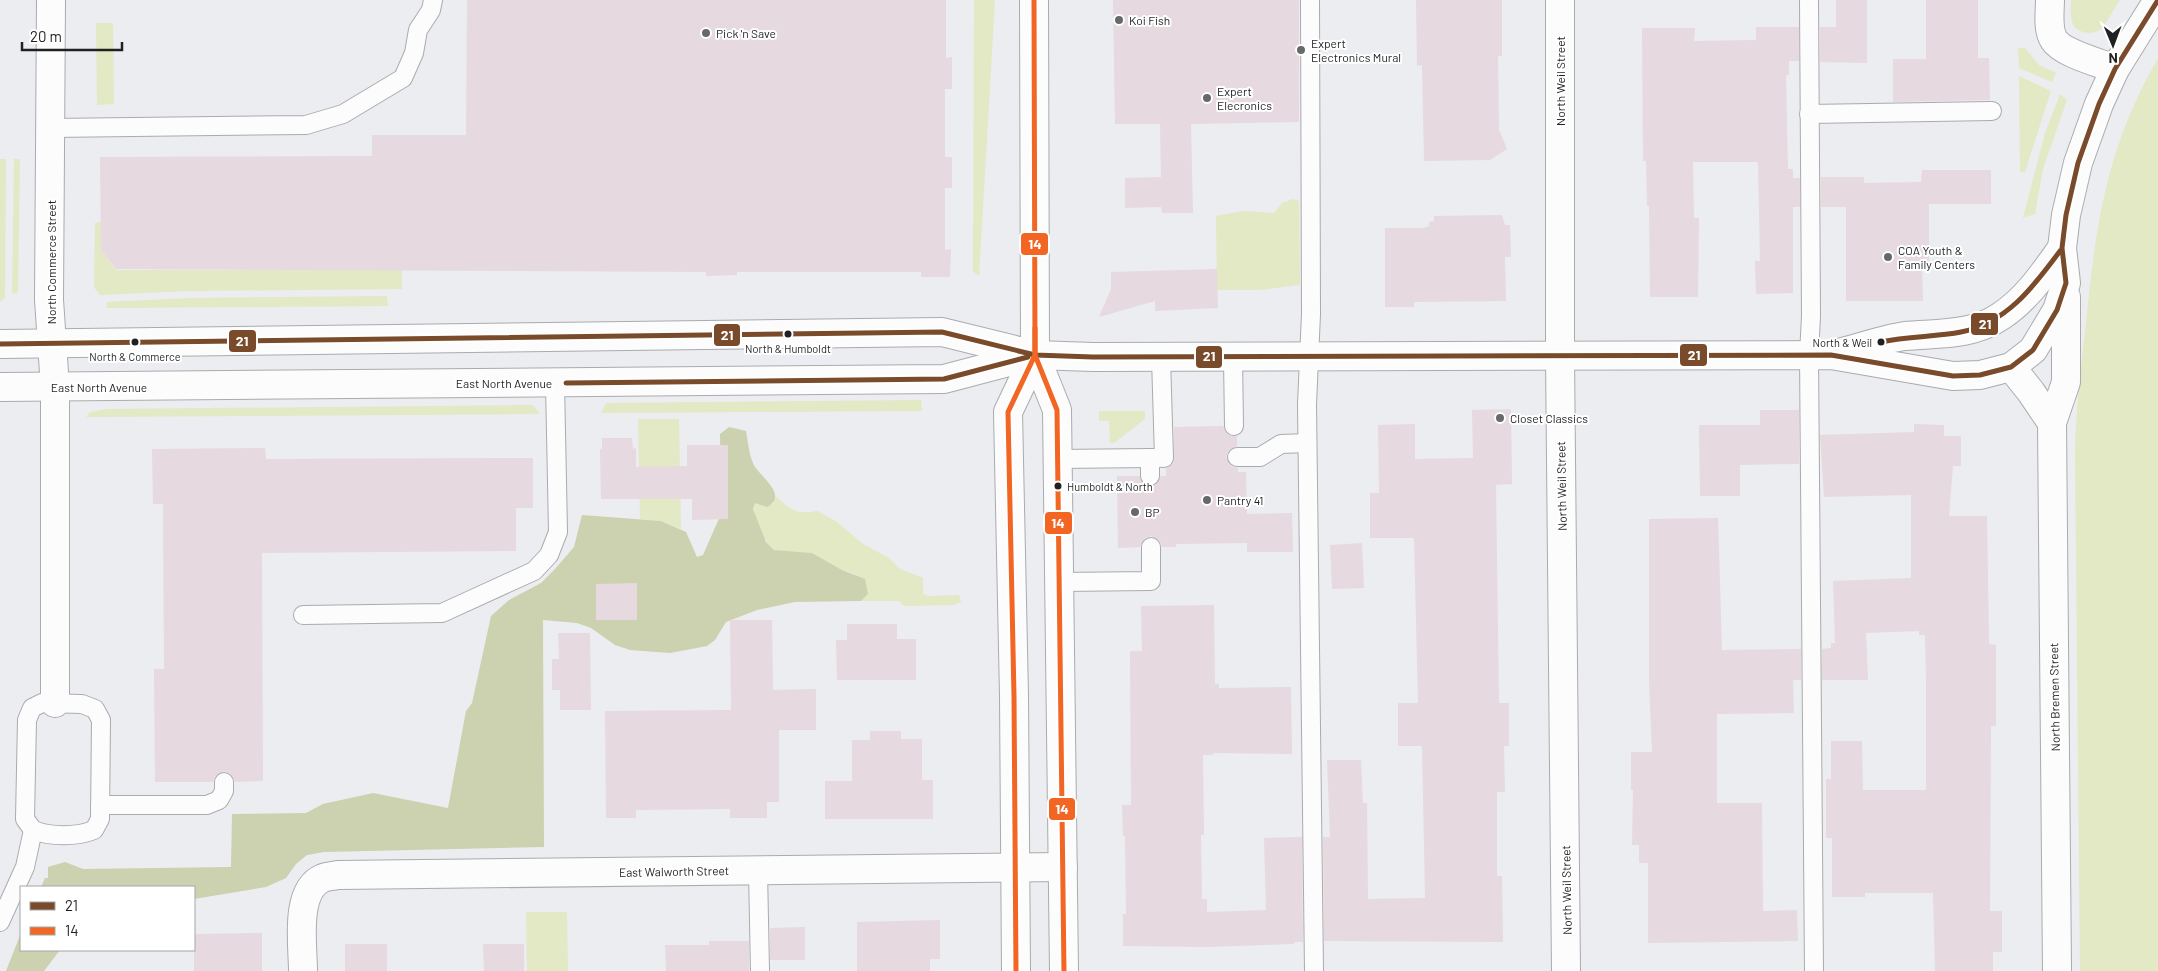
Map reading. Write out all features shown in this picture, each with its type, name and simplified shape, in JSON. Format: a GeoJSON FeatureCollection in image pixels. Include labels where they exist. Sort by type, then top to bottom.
{"type":"FeatureCollection","features":[{"type":"Feature","properties":{"kind":"main road","name":"North Commerce Street"},"geometry":{"type":"LineString","coordinates":[[51,0],[49,300],[55,387],[56,704]]}},
{"type":"Feature","properties":{"kind":"main road"},"geometry":{"type":"LineString","coordinates":[[1034,0],[1035,355],[1057,410],[1064,971]]}},
{"type":"Feature","properties":{"kind":"main road","name":"North Weil Street"},"geometry":{"type":"LineString","coordinates":[[1560,0],[1560,356],[1566,971]]}},
{"type":"Feature","properties":{"kind":"main road"},"geometry":{"type":"LineString","coordinates":[[2050,0],[2050,29],[2054,40],[2064,48],[2115,69]]}},
{"type":"Feature","properties":{"kind":"main road","name":"East North Avenue"},"geometry":{"type":"LineString","coordinates":[[0,344],[420,341],[942,332],[1035,355],[1161,358],[1310,358],[1820,355],[1953,376],[1980,375],[2011,367],[2033,350],[2049,327],[2066,284],[2062,248],[2066,215],[2078,163],[2099,104],[2115,69],[2158,0]]}},
{"type":"Feature","properties":{"kind":"main road","name":"East North Avenue"},"geometry":{"type":"LineString","coordinates":[[1820,355],[1903,336],[1963,332],[1988,324],[2002,316],[2023,299],[2062,248]]}},
{"type":"Feature","properties":{"kind":"main road"},"geometry":{"type":"LineString","coordinates":[[2052,423],[2066,382],[2066,284]]}},
{"type":"Feature","properties":{"kind":"main road"},"geometry":{"type":"LineString","coordinates":[[420,341],[420,384]]}},
{"type":"Feature","properties":{"kind":"main road"},"geometry":{"type":"LineString","coordinates":[[1016,971],[1014,696],[1008,412],[1035,355]]}},
{"type":"Feature","properties":{"kind":"main road","name":"East North Avenue"},"geometry":{"type":"LineString","coordinates":[[0,387],[944,379],[1035,355]]}},
{"type":"Feature","properties":{"kind":"main road"},"geometry":{"type":"LineString","coordinates":[[2011,367],[2052,423]]}},
{"type":"Feature","properties":{"kind":"main road","name":"North Bremen Street"},"geometry":{"type":"LineString","coordinates":[[2052,423],[2057,971]]}},
{"type":"Feature","properties":{"kind":"main road","name":"East Walworth Street"},"geometry":{"type":"LineString","coordinates":[[303,971],[302,908],[310,888],[322,878],[338,875],[1063,867]]}},
{"type":"Feature","properties":{"kind":"lane"},"geometry":{"type":"LineString","coordinates":[[51,128],[306,125],[343,114],[403,78],[414,54],[418,30],[431,10],[433,0]]}},
{"type":"Feature","properties":{"kind":"lane"},"geometry":{"type":"LineString","coordinates":[[1310,0],[1310,358],[1307,404],[1314,971]]}},
{"type":"Feature","properties":{"kind":"lane"},"geometry":{"type":"LineString","coordinates":[[1810,0],[1811,316],[1820,355],[1814,971]]}},
{"type":"Feature","properties":{"kind":"lane"},"geometry":{"type":"LineString","coordinates":[[1809,114],[1992,111]]}},
{"type":"Feature","properties":{"kind":"lane"},"geometry":{"type":"LineString","coordinates":[[1150,476],[1160,458],[1161,358]]}},
{"type":"Feature","properties":{"kind":"lane"},"geometry":{"type":"LineString","coordinates":[[1233,358],[1234,426]]}},
{"type":"Feature","properties":{"kind":"lane"},"geometry":{"type":"LineString","coordinates":[[304,615],[442,613],[534,571],[550,555],[558,532],[555,383]]}},
{"type":"Feature","properties":{"kind":"lane"},"geometry":{"type":"LineString","coordinates":[[1237,457],[1260,456],[1280,444],[1308,443]]}},
{"type":"Feature","properties":{"kind":"lane"},"geometry":{"type":"LineString","coordinates":[[1058,459],[1160,458]]}},
{"type":"Feature","properties":{"kind":"lane"},"geometry":{"type":"LineString","coordinates":[[1060,582],[1151,581],[1151,547]]}},
{"type":"Feature","properties":{"kind":"lane"},"geometry":{"type":"LineString","coordinates":[[42,703],[82,704],[95,710],[101,720],[100,805],[100,819],[94,830],[83,835],[43,834],[33,830],[25,819],[27,720],[32,708],[42,703]]}},
{"type":"Feature","properties":{"kind":"lane"},"geometry":{"type":"LineString","coordinates":[[100,805],[206,805],[219,800],[224,791],[224,782]]}},
{"type":"Feature","properties":{"kind":"lane"},"geometry":{"type":"LineString","coordinates":[[0,922],[25,868],[33,830]]}},
{"type":"Feature","properties":{"kind":"lane"},"geometry":{"type":"LineString","coordinates":[[758,870],[760,971]]}},
{"type":"Feature","properties":{"kind":"green space"},"geometry":{"type":"Polygon","coordinates":[[[974,0],[995,0],[979,276],[973,271],[974,0]]]}},
{"type":"Feature","properties":{"kind":"green space"},"geometry":{"type":"Polygon","coordinates":[[[2071,0],[2120,0],[2100,30],[2087,33],[2078,30],[2073,24],[2071,0]]]}},
{"type":"Feature","properties":{"kind":"green space"},"geometry":{"type":"Polygon","coordinates":[[[96,23],[113,23],[114,104],[97,105],[96,23]]]}},
{"type":"Feature","properties":{"kind":"green space"},"geometry":{"type":"Polygon","coordinates":[[[2018,48],[2025,48],[2039,65],[2056,73],[2052,82],[2019,68],[2018,48]]]}},
{"type":"Feature","properties":{"kind":"green space"},"geometry":{"type":"Polygon","coordinates":[[[2158,58],[2158,971],[2080,971],[2075,451],[2078,403],[2094,252],[2107,186],[2115,154],[2127,123],[2158,58]]]}},
{"type":"Feature","properties":{"kind":"green space"},"geometry":{"type":"Polygon","coordinates":[[[2019,76],[2051,91],[2025,172],[2020,172],[2019,76]]]}},
{"type":"Feature","properties":{"kind":"green space"},"geometry":{"type":"Polygon","coordinates":[[[2060,94],[2067,100],[2043,169],[2035,214],[2023,218],[2045,133],[2060,94]]]}},
{"type":"Feature","properties":{"kind":"green space"},"geometry":{"type":"Polygon","coordinates":[[[0,159],[6,159],[5,298],[0,302],[0,159]]]}},
{"type":"Feature","properties":{"kind":"green space"},"geometry":{"type":"Polygon","coordinates":[[[14,159],[20,159],[18,292],[12,294],[14,159]]]}},
{"type":"Feature","properties":{"kind":"green space"},"geometry":{"type":"Polygon","coordinates":[[[1293,199],[1299,201],[1300,285],[1260,290],[1217,290],[1216,216],[1243,211],[1274,213],[1282,203],[1293,199]]]}},
{"type":"Feature","properties":{"kind":"green space"},"geometry":{"type":"Polygon","coordinates":[[[101,222],[101,250],[116,270],[402,270],[402,289],[189,291],[100,295],[94,287],[95,223],[101,222]]]}},
{"type":"Feature","properties":{"kind":"green space"},"geometry":{"type":"Polygon","coordinates":[[[387,296],[388,306],[106,308],[107,302],[190,298],[387,296]]]}},
{"type":"Feature","properties":{"kind":"green space"},"geometry":{"type":"Polygon","coordinates":[[[921,400],[922,411],[601,413],[606,403],[921,400]]]}},
{"type":"Feature","properties":{"kind":"green space"},"geometry":{"type":"Polygon","coordinates":[[[533,405],[540,414],[86,417],[90,412],[108,409],[533,405]]]}},
{"type":"Feature","properties":{"kind":"green space"},"geometry":{"type":"Polygon","coordinates":[[[1099,411],[1145,411],[1145,419],[1114,443],[1110,443],[1109,421],[1099,421],[1099,411]]]}},
{"type":"Feature","properties":{"kind":"green space"},"geometry":{"type":"Polygon","coordinates":[[[638,419],[679,419],[681,529],[661,521],[640,519],[638,419]]]}},
{"type":"Feature","properties":{"kind":"green space"},"geometry":{"type":"Polygon","coordinates":[[[729,427],[746,431],[753,463],[774,491],[775,497],[773,502],[767,507],[755,503],[753,509],[766,542],[774,550],[812,553],[842,570],[865,579],[868,594],[861,601],[795,602],[757,610],[726,622],[715,640],[707,646],[670,653],[630,650],[615,645],[591,628],[577,623],[543,620],[544,847],[324,852],[307,855],[296,864],[286,878],[266,887],[195,899],[195,886],[41,886],[45,878],[48,878],[48,867],[65,862],[83,869],[231,867],[232,814],[306,813],[323,804],[373,793],[448,808],[466,711],[472,703],[491,616],[509,600],[541,583],[555,569],[574,547],[582,515],[661,521],[686,532],[697,557],[703,555],[721,514],[720,434],[729,427]]]}},
{"type":"Feature","properties":{"kind":"green space"},"geometry":{"type":"Polygon","coordinates":[[[776,497],[799,512],[817,511],[837,522],[863,544],[889,558],[900,569],[923,578],[923,594],[929,596],[959,595],[961,602],[954,605],[904,606],[899,601],[861,601],[868,594],[855,574],[842,570],[812,553],[774,550],[770,546],[756,522],[754,509],[755,503],[773,504],[776,497]]]}},
{"type":"Feature","properties":{"kind":"green space"},"geometry":{"type":"Polygon","coordinates":[[[526,912],[567,912],[568,971],[527,971],[526,912]]]}},
{"type":"Feature","properties":{"kind":"green space"},"geometry":{"type":"Polygon","coordinates":[[[20,936],[20,951],[59,951],[44,971],[6,971],[20,936]]]}},
{"type":"Feature","properties":{"kind":"building"},"geometry":{"type":"Polygon","coordinates":[[[467,0],[946,0],[946,58],[952,57],[952,89],[945,89],[945,157],[952,157],[952,188],[945,188],[945,250],[951,249],[950,277],[921,277],[921,272],[737,272],[737,275],[706,276],[706,272],[116,269],[101,250],[100,157],[372,156],[372,135],[466,135],[467,0]]]}},
{"type":"Feature","properties":{"kind":"building"},"geometry":{"type":"Polygon","coordinates":[[[1113,0],[1299,0],[1299,122],[1191,124],[1193,213],[1162,213],[1161,207],[1125,208],[1125,178],[1161,177],[1160,124],[1115,124],[1113,0]]]}},
{"type":"Feature","properties":{"kind":"building"},"geometry":{"type":"Polygon","coordinates":[[[1416,0],[1502,0],[1502,56],[1498,56],[1499,130],[1507,149],[1490,160],[1424,161],[1422,65],[1417,66],[1416,0]]]}},
{"type":"Feature","properties":{"kind":"building"},"geometry":{"type":"Polygon","coordinates":[[[1836,0],[1867,0],[1867,63],[1820,62],[1820,27],[1836,27],[1836,0]]]}},
{"type":"Feature","properties":{"kind":"building"},"geometry":{"type":"Polygon","coordinates":[[[1926,0],[1978,0],[1978,58],[1989,58],[1990,100],[1893,102],[1893,59],[1926,59],[1926,0]]]}},
{"type":"Feature","properties":{"kind":"building"},"geometry":{"type":"Polygon","coordinates":[[[1756,27],[1799,27],[1799,61],[1789,61],[1789,75],[1786,75],[1788,169],[1793,169],[1793,178],[1800,178],[1800,207],[1793,207],[1793,293],[1756,294],[1755,261],[1760,261],[1758,162],[1693,162],[1694,218],[1699,218],[1698,297],[1650,297],[1649,206],[1647,206],[1646,161],[1643,161],[1642,28],[1695,28],[1694,41],[1756,40],[1756,27]]]}},
{"type":"Feature","properties":{"kind":"building"},"geometry":{"type":"Polygon","coordinates":[[[1922,170],[1991,170],[1991,204],[1929,204],[1929,266],[1922,265],[1923,301],[1846,301],[1846,207],[1821,207],[1821,177],[1864,177],[1864,183],[1921,182],[1922,170]]]}},
{"type":"Feature","properties":{"kind":"building"},"geometry":{"type":"Polygon","coordinates":[[[1502,215],[1505,225],[1510,225],[1511,257],[1505,257],[1506,301],[1414,302],[1414,307],[1385,307],[1385,228],[1424,228],[1429,226],[1429,222],[1434,221],[1434,216],[1502,215]]]}},
{"type":"Feature","properties":{"kind":"building"},"geometry":{"type":"Polygon","coordinates":[[[1217,269],[1218,308],[1155,311],[1155,301],[1099,317],[1111,289],[1111,272],[1217,269]]]}},
{"type":"Feature","properties":{"kind":"building"},"geometry":{"type":"Polygon","coordinates":[[[1511,409],[1512,484],[1496,485],[1499,703],[1509,703],[1509,746],[1504,746],[1505,792],[1497,792],[1497,876],[1502,876],[1503,942],[1324,941],[1323,837],[1330,837],[1327,760],[1361,760],[1363,803],[1367,803],[1368,899],[1425,898],[1422,746],[1398,746],[1398,703],[1418,703],[1414,538],[1370,538],[1370,493],[1379,493],[1378,425],[1415,424],[1415,459],[1473,458],[1472,410],[1511,409]]]}},
{"type":"Feature","properties":{"kind":"building"},"geometry":{"type":"Polygon","coordinates":[[[1760,410],[1799,410],[1799,464],[1740,465],[1740,496],[1700,496],[1699,425],[1760,425],[1760,410]]]}},
{"type":"Feature","properties":{"kind":"building"},"geometry":{"type":"Polygon","coordinates":[[[1914,424],[1944,425],[1944,436],[1961,436],[1961,466],[1953,466],[1949,516],[1987,516],[1989,644],[1996,645],[1996,726],[1991,726],[1990,911],[2002,911],[2002,952],[1993,952],[1993,971],[1935,971],[1933,893],[1865,893],[1865,897],[1832,897],[1832,838],[1826,838],[1826,779],[1831,779],[1831,741],[1862,741],[1863,790],[1926,790],[1925,635],[1919,635],[1919,631],[1866,633],[1868,680],[1822,680],[1822,649],[1831,648],[1831,643],[1835,643],[1833,581],[1911,578],[1911,495],[1824,497],[1820,435],[1914,432],[1914,424]]]}},
{"type":"Feature","properties":{"kind":"building"},"geometry":{"type":"Polygon","coordinates":[[[1223,426],[1228,435],[1237,436],[1237,446],[1228,451],[1226,457],[1231,466],[1238,468],[1238,472],[1246,472],[1247,514],[1292,513],[1293,552],[1247,552],[1247,543],[1176,544],[1176,547],[1162,547],[1160,541],[1151,536],[1145,538],[1140,547],[1118,548],[1117,476],[1139,476],[1144,485],[1155,485],[1161,476],[1166,476],[1166,468],[1174,463],[1174,427],[1223,426]]]}},
{"type":"Feature","properties":{"kind":"building"},"geometry":{"type":"Polygon","coordinates":[[[602,438],[632,438],[633,449],[636,448],[636,467],[687,466],[687,445],[728,445],[728,519],[692,520],[692,499],[601,499],[600,449],[602,449],[602,438]]]}},
{"type":"Feature","properties":{"kind":"building"},"geometry":{"type":"Polygon","coordinates":[[[265,448],[266,459],[533,458],[533,508],[516,508],[516,551],[262,553],[263,781],[235,782],[230,773],[224,771],[215,776],[213,782],[155,782],[154,669],[164,669],[163,504],[153,504],[152,449],[265,448]]]}},
{"type":"Feature","properties":{"kind":"building"},"geometry":{"type":"Polygon","coordinates":[[[1718,518],[1722,650],[1801,649],[1801,680],[1793,680],[1794,713],[1717,714],[1717,803],[1762,803],[1763,911],[1797,910],[1798,941],[1648,943],[1648,863],[1639,863],[1639,845],[1632,845],[1633,790],[1631,790],[1631,752],[1652,752],[1649,681],[1649,519],[1718,518]]]}},
{"type":"Feature","properties":{"kind":"building"},"geometry":{"type":"Polygon","coordinates":[[[1362,543],[1364,588],[1332,589],[1330,545],[1362,543]]]}},
{"type":"Feature","properties":{"kind":"building"},"geometry":{"type":"Polygon","coordinates":[[[637,583],[637,620],[596,620],[596,584],[637,583]]]}},
{"type":"Feature","properties":{"kind":"building"},"geometry":{"type":"Polygon","coordinates":[[[1214,605],[1215,684],[1219,684],[1219,688],[1291,687],[1292,754],[1213,753],[1213,755],[1203,755],[1204,835],[1201,835],[1202,899],[1207,899],[1207,912],[1266,910],[1264,838],[1302,837],[1303,942],[1294,942],[1294,944],[1207,947],[1123,946],[1123,914],[1126,914],[1125,836],[1123,836],[1122,805],[1131,805],[1130,651],[1142,651],[1141,606],[1214,605]]]}},
{"type":"Feature","properties":{"kind":"building"},"geometry":{"type":"Polygon","coordinates":[[[730,620],[772,620],[773,690],[816,689],[816,730],[779,730],[779,802],[767,802],[767,818],[730,818],[730,809],[636,810],[636,818],[606,818],[605,711],[731,710],[730,620]]]}},
{"type":"Feature","properties":{"kind":"building"},"geometry":{"type":"Polygon","coordinates":[[[847,624],[897,624],[897,639],[916,639],[916,680],[837,680],[836,640],[847,640],[847,624]]]}},
{"type":"Feature","properties":{"kind":"building"},"geometry":{"type":"Polygon","coordinates":[[[558,633],[590,633],[591,710],[560,710],[560,690],[552,690],[552,659],[559,659],[558,633]]]}},
{"type":"Feature","properties":{"kind":"building"},"geometry":{"type":"Polygon","coordinates":[[[870,731],[901,731],[901,739],[922,739],[922,780],[933,780],[933,819],[825,819],[825,781],[852,781],[852,740],[870,740],[870,731]]]}},
{"type":"Feature","properties":{"kind":"building"},"geometry":{"type":"Polygon","coordinates":[[[940,920],[940,959],[930,959],[930,971],[857,971],[857,922],[940,920]]]}},
{"type":"Feature","properties":{"kind":"building"},"geometry":{"type":"Polygon","coordinates":[[[805,927],[805,960],[770,960],[770,928],[805,927]]]}},
{"type":"Feature","properties":{"kind":"building"},"geometry":{"type":"Polygon","coordinates":[[[262,933],[262,971],[194,971],[195,934],[262,933]]]}},
{"type":"Feature","properties":{"kind":"building"},"geometry":{"type":"Polygon","coordinates":[[[709,941],[749,941],[749,971],[666,971],[665,945],[709,945],[709,941]]]}},
{"type":"Feature","properties":{"kind":"building"},"geometry":{"type":"Polygon","coordinates":[[[345,944],[387,944],[387,971],[345,971],[345,944]]]}},
{"type":"Feature","properties":{"kind":"building"},"geometry":{"type":"Polygon","coordinates":[[[483,944],[524,944],[524,971],[484,971],[483,944]]]}},
{"type":"Feature","properties":{"kind":"transit line","name":"14"},"geometry":{"type":"LineString","coordinates":[[1016,971],[1014,696],[1008,412],[1035,355],[1034,0]]}},
{"type":"Feature","properties":{"kind":"transit line","name":"21"},"geometry":{"type":"LineString","coordinates":[[0,344],[942,332],[1035,355],[1093,357],[1831,355],[1953,376],[1980,375],[2011,367],[2033,350],[2057,310],[2066,283],[2062,248],[2066,215],[2078,163],[2099,104],[2115,69],[2158,0]]}},
{"type":"Feature","properties":{"kind":"transit line","name":"21"},"geometry":{"type":"LineString","coordinates":[[1881,342],[1961,332],[1992,320],[2006,312],[2029,290],[2060,251]]}},
{"type":"Feature","properties":{"kind":"transit line","name":"14"},"geometry":{"type":"LineString","coordinates":[[1035,328],[1035,355],[1057,410],[1064,971]]}},
{"type":"Feature","properties":{"kind":"transit line","name":"21"},"geometry":{"type":"LineString","coordinates":[[566,383],[944,379],[1028,357]]}},
{"type":"Feature","properties":{"kind":"place","name":"Koi Fish"},"geometry":{"type":"Point","coordinates":[1119,20]}},
{"type":"Feature","properties":{"kind":"place","name":"Pick 'n Save"},"geometry":{"type":"Point","coordinates":[706,33]}},
{"type":"Feature","properties":{"kind":"place","name":"Expert Electronics Mural"},"geometry":{"type":"Point","coordinates":[1301,50]}},
{"type":"Feature","properties":{"kind":"place","name":"Expert Elecronics"},"geometry":{"type":"Point","coordinates":[1207,98]}},
{"type":"Feature","properties":{"kind":"place","name":"COA Youth & Family Centers"},"geometry":{"type":"Point","coordinates":[1888,257]}},
{"type":"Feature","properties":{"kind":"place","name":"North & Humboldt"},"geometry":{"type":"Point","coordinates":[788,334]}},
{"type":"Feature","properties":{"kind":"place","name":"North & Commerce"},"geometry":{"type":"Point","coordinates":[135,342]}},
{"type":"Feature","properties":{"kind":"place","name":"North & Weil"},"geometry":{"type":"Point","coordinates":[1881,342]}},
{"type":"Feature","properties":{"kind":"place","name":"Closet Classics"},"geometry":{"type":"Point","coordinates":[1500,418]}},
{"type":"Feature","properties":{"kind":"place","name":"Humboldt & North"},"geometry":{"type":"Point","coordinates":[1058,486]}},
{"type":"Feature","properties":{"kind":"place","name":"Pantry 41"},"geometry":{"type":"Point","coordinates":[1207,500]}},
{"type":"Feature","properties":{"kind":"place","name":"BP"},"geometry":{"type":"Point","coordinates":[1135,512]}}]}
